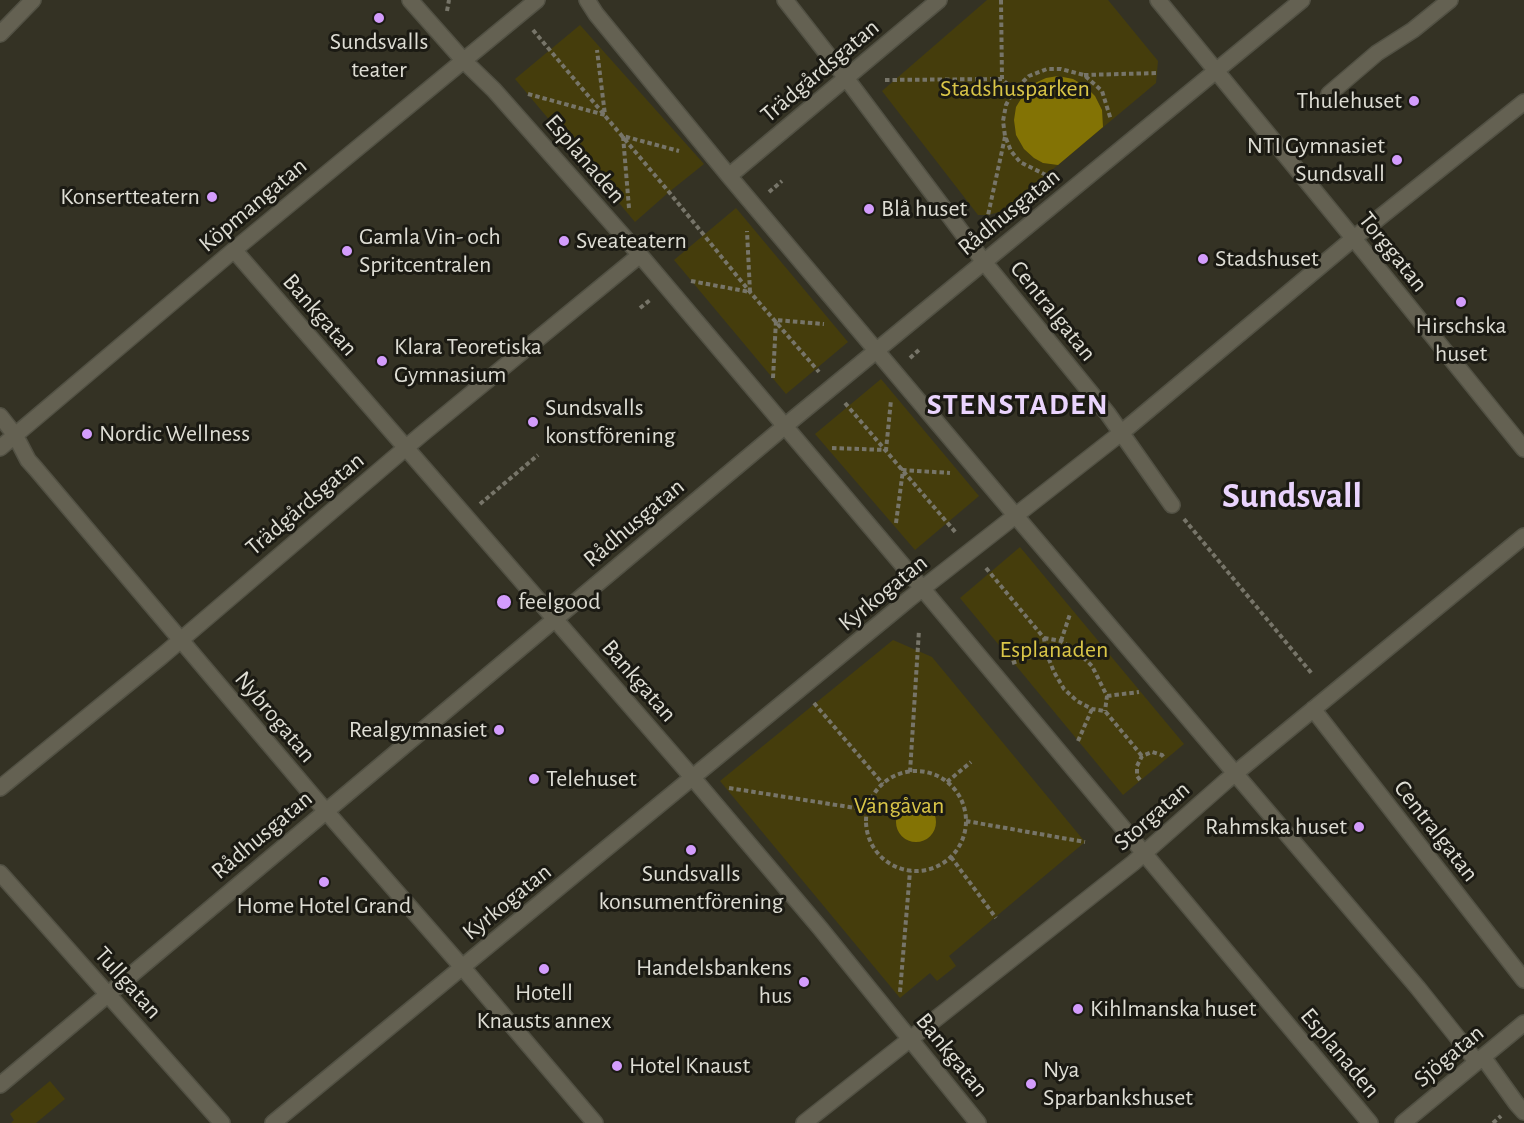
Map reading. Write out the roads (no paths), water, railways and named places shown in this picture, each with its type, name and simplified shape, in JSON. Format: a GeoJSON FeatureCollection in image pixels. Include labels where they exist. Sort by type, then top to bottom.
{"type":"FeatureCollection","features":[{"type":"Feature","properties":{"kind":"street"},"geometry":{"type":"LineString","coordinates":[[0,34],[33,0]]}},
{"type":"Feature","properties":{"kind":"street","name":"Esplanaden"},"geometry":{"type":"LineString","coordinates":[[410,0],[464,61],[494,90],[640,255],[1370,1123]]}},
{"type":"Feature","properties":{"kind":"street","name":"Köpmangatan"},"geometry":{"type":"LineString","coordinates":[[0,448],[234,250],[537,0]]}},
{"type":"Feature","properties":{"kind":"street"},"geometry":{"type":"LineString","coordinates":[[587,0],[729,176],[876,351],[1524,1112]]}},
{"type":"Feature","properties":{"kind":"street","name":"Centralgatan"},"geometry":{"type":"LineString","coordinates":[[785,0],[984,262],[1108,414],[1172,505]]}},
{"type":"Feature","properties":{"kind":"street","name":"Trädgårdsgatan"},"geometry":{"type":"LineString","coordinates":[[729,176],[939,0]]}},
{"type":"Feature","properties":{"kind":"street","name":"Torggatan"},"geometry":{"type":"LineString","coordinates":[[1158,0],[1524,449]]}},
{"type":"Feature","properties":{"kind":"street","name":"Rådhusgatan"},"geometry":{"type":"LineString","coordinates":[[0,1085],[785,426],[1302,0]]}},
{"type":"Feature","properties":{"kind":"street"},"geometry":{"type":"LineString","coordinates":[[1329,94],[1377,53],[1413,30],[1450,0]]}},
{"type":"Feature","properties":{"kind":"street","name":"Kyrkogatan"},"geometry":{"type":"LineString","coordinates":[[273,1123],[922,588],[1121,433],[1354,238],[1524,102]]}},
{"type":"Feature","properties":{"kind":"street","name":"Bankgatan"},"geometry":{"type":"LineString","coordinates":[[234,250],[693,778],[820,928],[978,1123]]}},
{"type":"Feature","properties":{"kind":"street","name":"Trädgårdsgatan"},"geometry":{"type":"LineString","coordinates":[[0,788],[162,656],[406,448],[640,255]]}},
{"type":"Feature","properties":{"kind":"street","name":"Nybrogatan"},"geometry":{"type":"LineString","coordinates":[[0,416],[15,435],[28,460],[595,1123]]}},
{"type":"Feature","properties":{"kind":"street","name":"Storgatan"},"geometry":{"type":"LineString","coordinates":[[804,1123],[1144,853],[1236,773],[1524,536]]}},
{"type":"Feature","properties":{"kind":"street","name":"Centralgatan"},"geometry":{"type":"LineString","coordinates":[[1313,709],[1524,980]]}},
{"type":"Feature","properties":{"kind":"street","name":"Tullgatan"},"geometry":{"type":"LineString","coordinates":[[0,873],[222,1123]]}},
{"type":"Feature","properties":{"kind":"street","name":"Sjögatan"},"geometry":{"type":"LineString","coordinates":[[1403,1123],[1524,1023]]}},
{"type":"Feature","properties":{"kind":"place","name":"Sundsvalls teater"},"geometry":{"type":"Point","coordinates":[379,18]}},
{"type":"Feature","properties":{"kind":"place","name":"Thulehuset"},"geometry":{"type":"Point","coordinates":[1414,101]}},
{"type":"Feature","properties":{"kind":"place","name":"NTI Gymnasiet Sundsvall"},"geometry":{"type":"Point","coordinates":[1397,160]}},
{"type":"Feature","properties":{"kind":"place","name":"Konsertteatern"},"geometry":{"type":"Point","coordinates":[212,197]}},
{"type":"Feature","properties":{"kind":"place","name":"Blå huset"},"geometry":{"type":"Point","coordinates":[869,209]}},
{"type":"Feature","properties":{"kind":"place","name":"Sveateatern"},"geometry":{"type":"Point","coordinates":[564,241]}},
{"type":"Feature","properties":{"kind":"place","name":"Gamla Vin- och Spritcentralen"},"geometry":{"type":"Point","coordinates":[347,251]}},
{"type":"Feature","properties":{"kind":"place","name":"Stadshuset"},"geometry":{"type":"Point","coordinates":[1203,259]}},
{"type":"Feature","properties":{"kind":"place","name":"Hirschska huset"},"geometry":{"type":"Point","coordinates":[1461,302]}},
{"type":"Feature","properties":{"kind":"place","name":"Klara Teoretiska Gymnasium"},"geometry":{"type":"Point","coordinates":[382,361]}},
{"type":"Feature","properties":{"kind":"place","name":"Sundsvalls konstförening"},"geometry":{"type":"Point","coordinates":[533,422]}},
{"type":"Feature","properties":{"kind":"place","name":"Nordic Wellness"},"geometry":{"type":"Point","coordinates":[87,434]}},
{"type":"Feature","properties":{"kind":"place","name":"feelgood"},"geometry":{"type":"Point","coordinates":[504,602]}},
{"type":"Feature","properties":{"kind":"place","name":"Realgymnasiet"},"geometry":{"type":"Point","coordinates":[499,730]}},
{"type":"Feature","properties":{"kind":"place","name":"Telehuset"},"geometry":{"type":"Point","coordinates":[534,779]}},
{"type":"Feature","properties":{"kind":"place","name":"Rahmska huset"},"geometry":{"type":"Point","coordinates":[1359,827]}},
{"type":"Feature","properties":{"kind":"place","name":"Sundsvalls konsumentförening"},"geometry":{"type":"Point","coordinates":[691,850]}},
{"type":"Feature","properties":{"kind":"place","name":"Home Hotel Grand"},"geometry":{"type":"Point","coordinates":[324,882]}},
{"type":"Feature","properties":{"kind":"place","name":"Hotell Knausts annex"},"geometry":{"type":"Point","coordinates":[544,969]}},
{"type":"Feature","properties":{"kind":"place","name":"Handelsbankens hus"},"geometry":{"type":"Point","coordinates":[804,982]}},
{"type":"Feature","properties":{"kind":"place","name":"Kihlmanska huset"},"geometry":{"type":"Point","coordinates":[1078,1009]}},
{"type":"Feature","properties":{"kind":"place","name":"Hotel Knaust"},"geometry":{"type":"Point","coordinates":[617,1066]}},
{"type":"Feature","properties":{"kind":"place","name":"Nya Sparbankshuset"},"geometry":{"type":"Point","coordinates":[1031,1084]}},
{"type":"Feature","properties":{"kind":"district","name":"STENSTADEN"},"geometry":{"type":"Point","coordinates":[1018,405]}},
{"type":"Feature","properties":{"kind":"district","name":"Sundsvall"},"geometry":{"type":"Point","coordinates":[1292,496]}},
{"type":"Feature","properties":{"kind":"park label","name":"Stadshusparken"},"geometry":{"type":"Point","coordinates":[1015,89]}},
{"type":"Feature","properties":{"kind":"park label","name":"Vängåvan"},"geometry":{"type":"Point","coordinates":[899,806]}}]}
